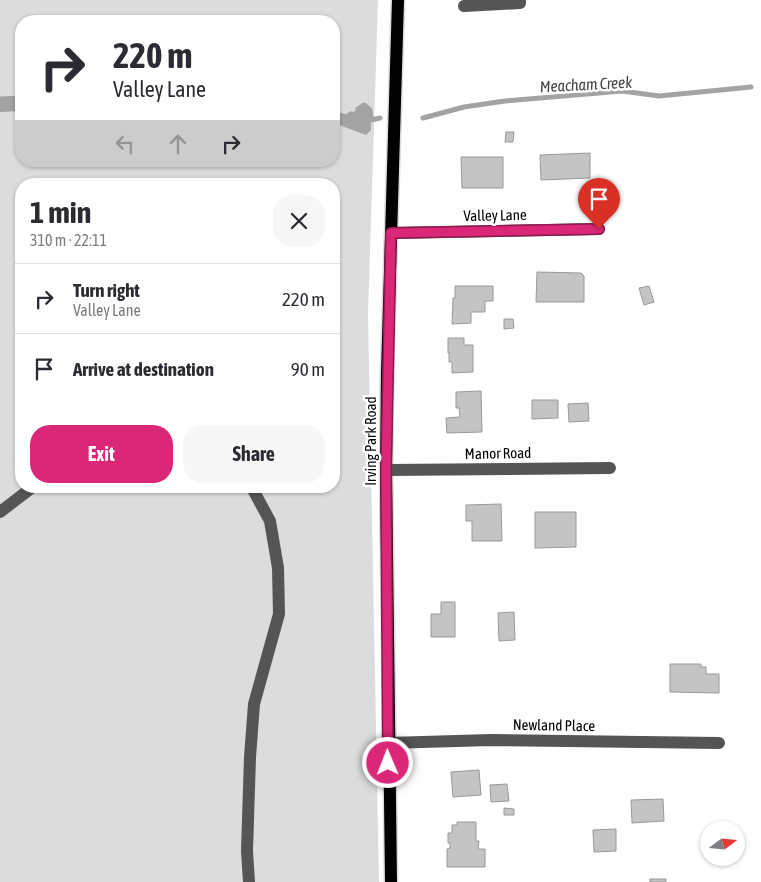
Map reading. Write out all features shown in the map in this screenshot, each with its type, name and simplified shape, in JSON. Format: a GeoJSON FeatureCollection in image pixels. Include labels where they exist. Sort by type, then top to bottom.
{"type":"FeatureCollection","features":[{"type":"Feature","properties":{"kind":"main road","name":"Irving Park Road"},"geometry":{"type":"LineString","coordinates":[[391,882],[386,470],[398,0]]}},
{"type":"Feature","properties":{"kind":"street"},"geometry":{"type":"LineString","coordinates":[[464,6],[520,3],[520,0]]}},
{"type":"Feature","properties":{"kind":"street","name":"Valley Lane"},"geometry":{"type":"LineString","coordinates":[[391,233],[599,229]]}},
{"type":"Feature","properties":{"kind":"street","name":"Manor Road"},"geometry":{"type":"LineString","coordinates":[[386,470],[610,468]]}},
{"type":"Feature","properties":{"kind":"street"},"geometry":{"type":"LineString","coordinates":[[0,512],[25,493]]}},
{"type":"Feature","properties":{"kind":"street"},"geometry":{"type":"LineString","coordinates":[[249,882],[247,851],[249,767],[254,704],[279,614],[278,568],[270,521],[256,493]]}},
{"type":"Feature","properties":{"kind":"street","name":"Newland Place"},"geometry":{"type":"LineString","coordinates":[[388,743],[540,740],[719,743]]}},
{"type":"Feature","properties":{"kind":"shaded area"},"geometry":{"type":"Polygon","coordinates":[[[0,0],[378,0],[368,314],[379,882],[0,882],[0,0]]]}},
{"type":"Feature","properties":{"kind":"shaded area"},"geometry":{"type":"Polygon","coordinates":[[[15,98],[15,111],[0,112],[0,99],[15,98]]]}},
{"type":"Feature","properties":{"kind":"shaded area"},"geometry":{"type":"Polygon","coordinates":[[[364,105],[370,110],[371,130],[366,135],[340,125],[340,115],[346,117],[364,105]]]}},
{"type":"Feature","properties":{"kind":"building"},"geometry":{"type":"Polygon","coordinates":[[[506,132],[514,132],[513,142],[505,142],[506,132]]]}},
{"type":"Feature","properties":{"kind":"building"},"geometry":{"type":"Polygon","coordinates":[[[590,153],[590,178],[541,180],[540,155],[590,153]]]}},
{"type":"Feature","properties":{"kind":"building"},"geometry":{"type":"Polygon","coordinates":[[[461,157],[503,157],[503,188],[462,188],[461,157]]]}},
{"type":"Feature","properties":{"kind":"building"},"geometry":{"type":"Polygon","coordinates":[[[537,272],[581,273],[584,276],[584,302],[536,302],[537,272]]]}},
{"type":"Feature","properties":{"kind":"building"},"geometry":{"type":"Polygon","coordinates":[[[455,286],[493,286],[493,301],[485,301],[485,312],[471,312],[471,323],[452,324],[455,286]]]}},
{"type":"Feature","properties":{"kind":"building"},"geometry":{"type":"Polygon","coordinates":[[[649,286],[654,302],[644,305],[639,288],[649,286]]]}},
{"type":"Feature","properties":{"kind":"building"},"geometry":{"type":"Polygon","coordinates":[[[504,319],[513,319],[514,328],[504,329],[504,319]]]}},
{"type":"Feature","properties":{"kind":"building"},"geometry":{"type":"Polygon","coordinates":[[[448,338],[464,338],[464,345],[473,345],[473,372],[452,373],[452,362],[449,362],[448,338]]]}},
{"type":"Feature","properties":{"kind":"building"},"geometry":{"type":"Polygon","coordinates":[[[481,391],[482,432],[447,433],[446,418],[460,417],[459,408],[456,408],[456,392],[481,391]]]}},
{"type":"Feature","properties":{"kind":"building"},"geometry":{"type":"Polygon","coordinates":[[[532,400],[558,400],[558,418],[532,419],[532,400]]]}},
{"type":"Feature","properties":{"kind":"building"},"geometry":{"type":"Polygon","coordinates":[[[588,403],[589,421],[569,422],[568,404],[588,403]]]}},
{"type":"Feature","properties":{"kind":"building"},"geometry":{"type":"Polygon","coordinates":[[[501,504],[502,541],[472,541],[472,521],[466,521],[466,505],[501,504]]]}},
{"type":"Feature","properties":{"kind":"building"},"geometry":{"type":"Polygon","coordinates":[[[535,512],[576,512],[576,547],[535,548],[535,512]]]}},
{"type":"Feature","properties":{"kind":"building"},"geometry":{"type":"Polygon","coordinates":[[[441,602],[455,602],[455,637],[431,637],[431,614],[441,614],[441,602]]]}},
{"type":"Feature","properties":{"kind":"building"},"geometry":{"type":"Polygon","coordinates":[[[514,612],[515,640],[499,641],[498,613],[514,612]]]}},
{"type":"Feature","properties":{"kind":"building"},"geometry":{"type":"Polygon","coordinates":[[[670,664],[701,664],[701,667],[706,667],[706,674],[719,674],[719,693],[670,692],[670,664]]]}},
{"type":"Feature","properties":{"kind":"building"},"geometry":{"type":"Polygon","coordinates":[[[479,770],[481,795],[453,797],[451,772],[479,770]]]}},
{"type":"Feature","properties":{"kind":"building"},"geometry":{"type":"Polygon","coordinates":[[[507,784],[509,801],[491,802],[490,785],[507,784]]]}},
{"type":"Feature","properties":{"kind":"building"},"geometry":{"type":"Polygon","coordinates":[[[663,799],[664,821],[632,823],[631,800],[663,799]]]}},
{"type":"Feature","properties":{"kind":"building"},"geometry":{"type":"Polygon","coordinates":[[[504,808],[514,809],[514,815],[504,815],[504,808]]]}},
{"type":"Feature","properties":{"kind":"building"},"geometry":{"type":"Polygon","coordinates":[[[457,822],[476,822],[476,841],[479,841],[478,849],[485,849],[485,867],[447,867],[447,849],[450,848],[448,833],[452,833],[452,825],[457,825],[457,822]]]}},
{"type":"Feature","properties":{"kind":"building"},"geometry":{"type":"Polygon","coordinates":[[[616,829],[616,851],[594,852],[593,830],[616,829]]]}},
{"type":"Feature","properties":{"kind":"building"},"geometry":{"type":"Polygon","coordinates":[[[650,879],[666,879],[666,882],[650,882],[650,879]]]}},
{"type":"Feature","properties":{"kind":"waterway","name":"Meacham Creek"},"geometry":{"type":"LineString","coordinates":[[423,118],[464,107],[505,101],[622,91],[659,96],[751,87]]}},
{"type":"Feature","properties":{"kind":"waterway","name":"Meacham Creek"},"geometry":{"type":"LineString","coordinates":[[0,99],[15,98]]}},
{"type":"Feature","properties":{"kind":"waterway","name":"Meacham Creek"},"geometry":{"type":"LineString","coordinates":[[358,109],[364,105],[370,110],[371,120],[380,118]]}},
{"type":"Feature","properties":{"kind":"waterway","name":"Meacham Creek"},"geometry":{"type":"LineString","coordinates":[[340,115],[346,117],[351,114]]}},
{"type":"Feature","properties":{"kind":"route"},"geometry":{"type":"LineString","coordinates":[[388,763],[386,470],[391,233],[599,229]]}}]}
